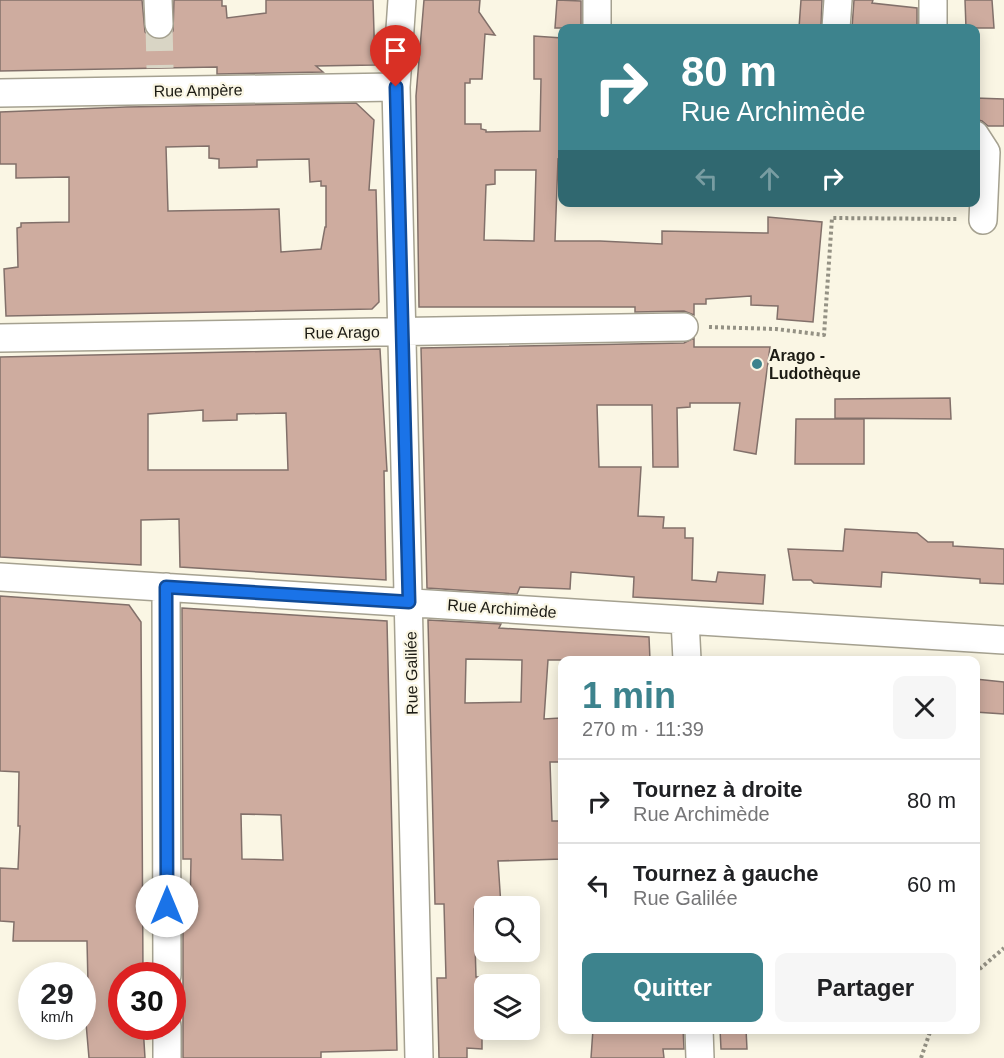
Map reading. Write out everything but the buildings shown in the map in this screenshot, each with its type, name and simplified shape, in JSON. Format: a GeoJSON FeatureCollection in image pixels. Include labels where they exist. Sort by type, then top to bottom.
{"type":"FeatureCollection","features":[{"type":"Feature","properties":{"kind":"street","name":"Rue Galilée"},"geometry":{"type":"LineString","coordinates":[[402,0],[396,87],[419,1058]]}},
{"type":"Feature","properties":{"kind":"street"},"geometry":{"type":"LineString","coordinates":[[597,0],[597,24]]}},
{"type":"Feature","properties":{"kind":"street"},"geometry":{"type":"LineString","coordinates":[[836,24],[838,0]]}},
{"type":"Feature","properties":{"kind":"street"},"geometry":{"type":"LineString","coordinates":[[933,24],[933,0],[950,3],[950,0]]}},
{"type":"Feature","properties":{"kind":"street","name":"Rue Ampère"},"geometry":{"type":"LineString","coordinates":[[0,93],[160,79],[396,87]]}},
{"type":"Feature","properties":{"kind":"street"},"geometry":{"type":"LineString","coordinates":[[980,143],[986,152],[983,220]]}},
{"type":"Feature","properties":{"kind":"street","name":"Rue Arago"},"geometry":{"type":"LineString","coordinates":[[0,338],[684,327]]}},
{"type":"Feature","properties":{"kind":"street","name":"Rue Archimède"},"geometry":{"type":"LineString","coordinates":[[0,577],[1004,640]]}},
{"type":"Feature","properties":{"kind":"street"},"geometry":{"type":"LineString","coordinates":[[166,587],[167,962]]}},
{"type":"Feature","properties":{"kind":"street"},"geometry":{"type":"LineString","coordinates":[[685,620],[687,656]]}},
{"type":"Feature","properties":{"kind":"street"},"geometry":{"type":"LineString","coordinates":[[699,1034],[700,1058]]}},
{"type":"Feature","properties":{"kind":"street"},"geometry":{"type":"LineString","coordinates":[[167,1040],[167,1058]]}},
{"type":"Feature","properties":{"kind":"path"},"geometry":{"type":"LineString","coordinates":[[684,327],[776,329],[824,335],[832,218],[983,220]]}},
{"type":"Feature","properties":{"kind":"path"},"geometry":{"type":"LineString","coordinates":[[980,969],[1004,948]]}},
{"type":"Feature","properties":{"kind":"path"},"geometry":{"type":"LineString","coordinates":[[921,1058],[929,1034]]}},
{"type":"Feature","properties":{"kind":"tunnel"},"geometry":{"type":"LineString","coordinates":[[159,24],[160,68]]}},
{"type":"Feature","properties":{"kind":"place","name":"Arago - Ludothèque"},"geometry":{"type":"Point","coordinates":[757,364]}},
{"type":"Feature","properties":{"kind":"route"},"geometry":{"type":"LineString","coordinates":[[167,906],[166,587],[409,602],[396,87]]}}]}
